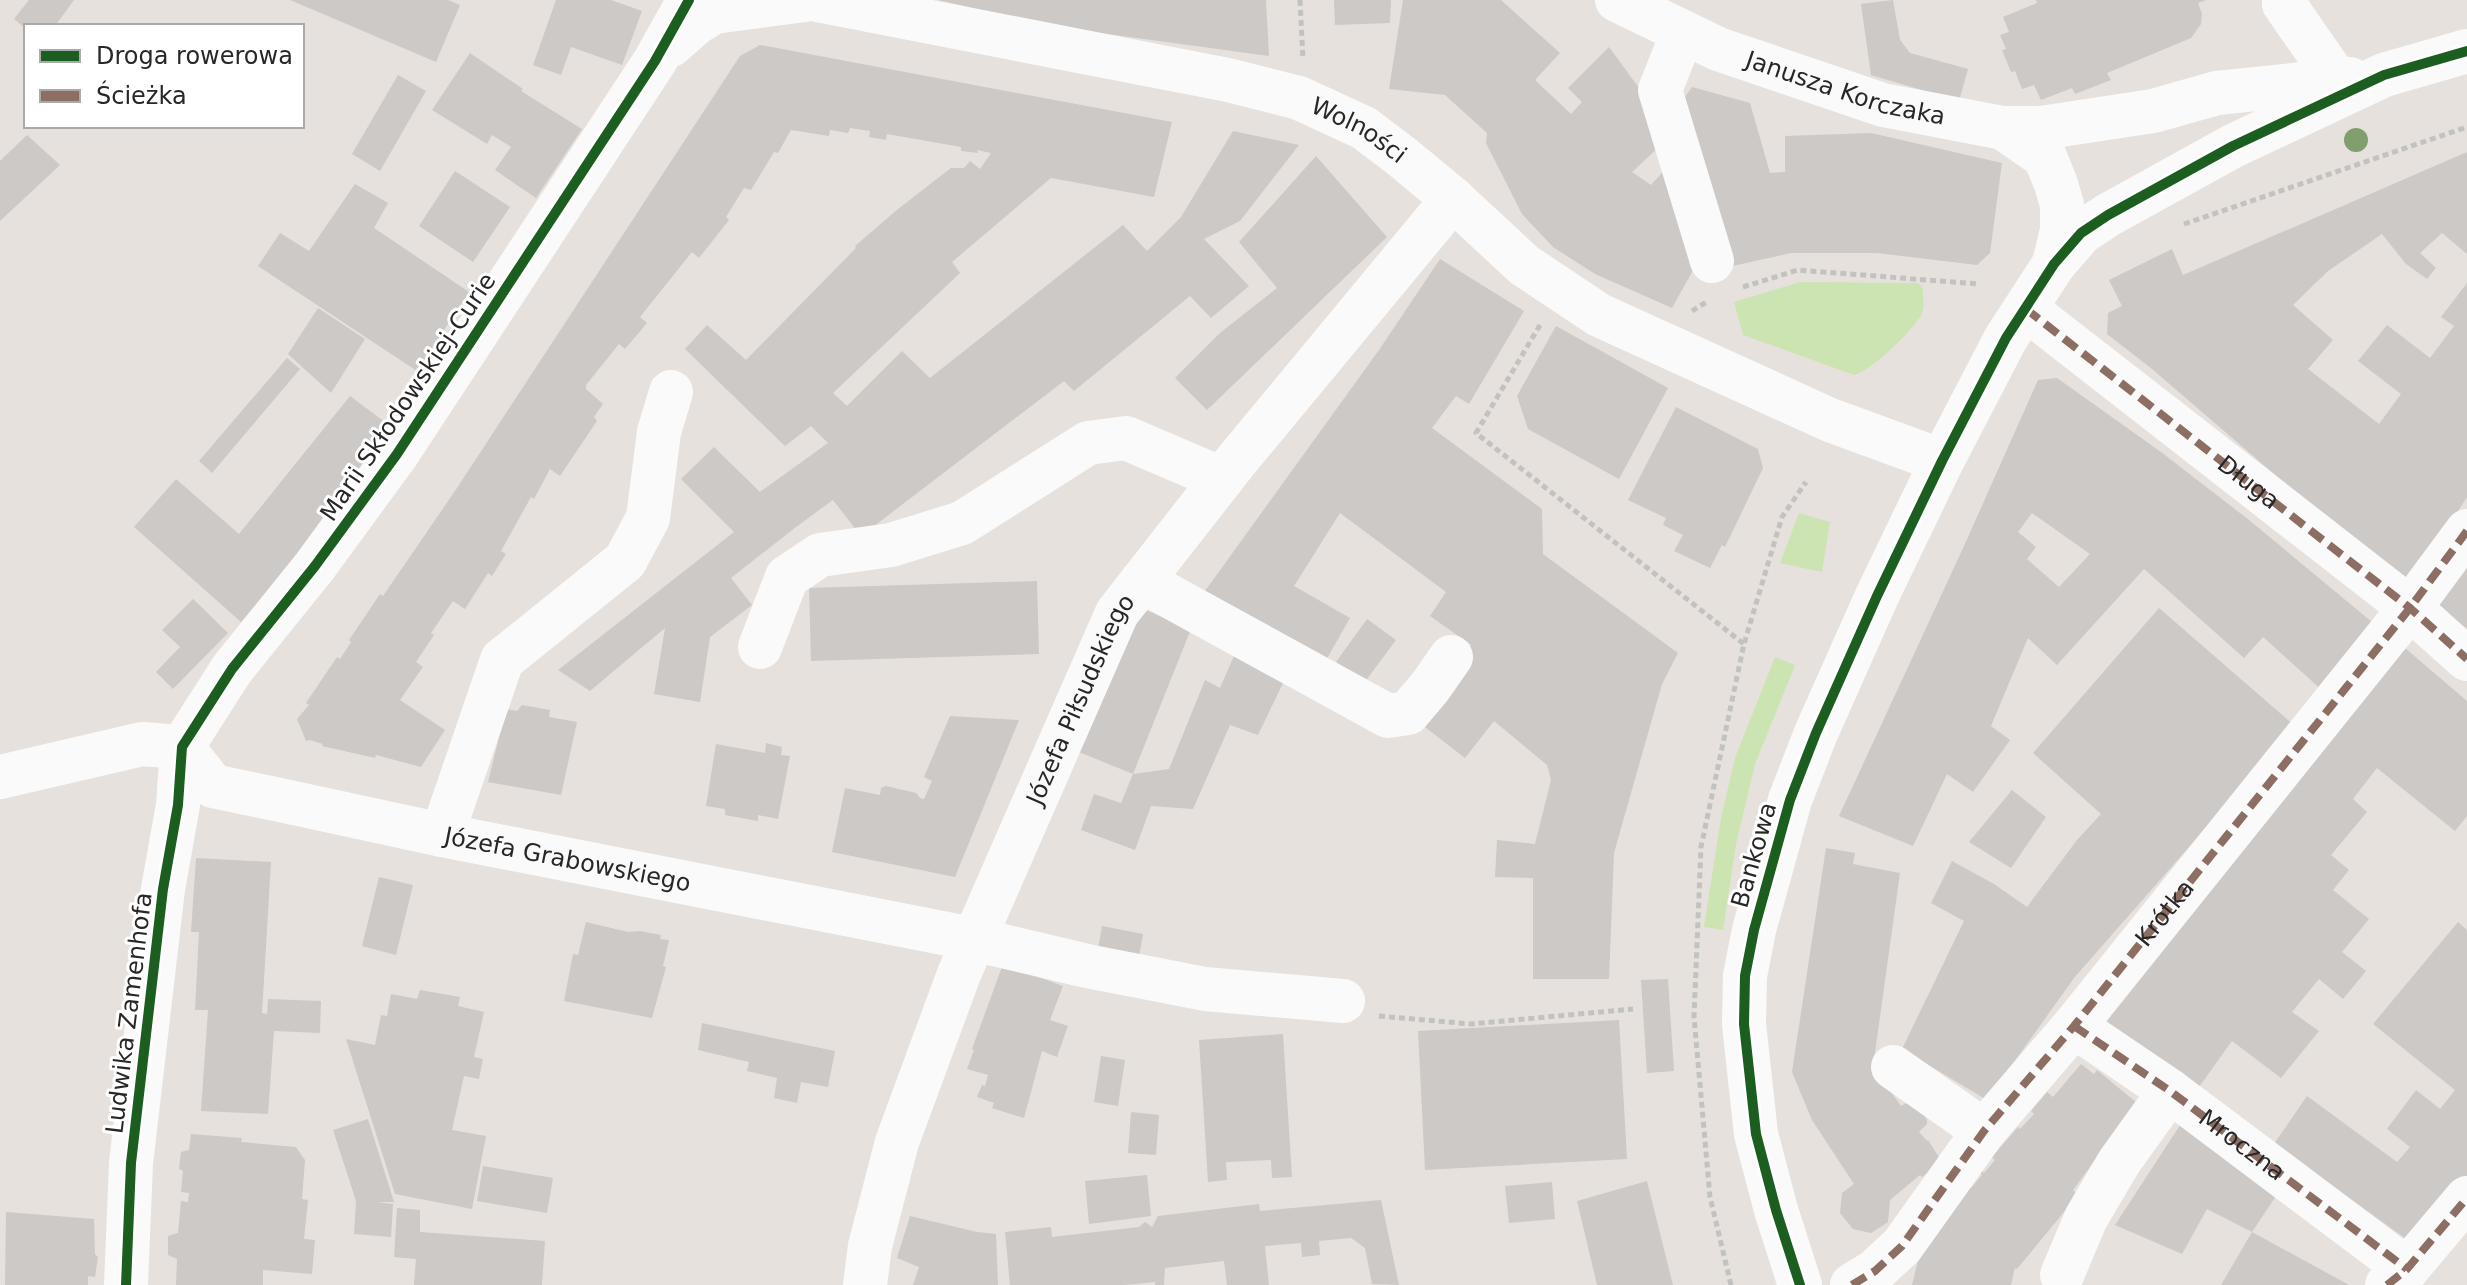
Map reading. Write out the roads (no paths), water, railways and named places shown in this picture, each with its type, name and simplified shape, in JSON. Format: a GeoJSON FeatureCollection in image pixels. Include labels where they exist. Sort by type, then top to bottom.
{"type":"FeatureCollection","features":[{"type":"Feature","properties":{"kind":"street"},"geometry":{"type":"LineString","coordinates":[[682,9],[714,12],[805,0]]}},
{"type":"Feature","properties":{"kind":"street","name":"Wolności"},"geometry":{"type":"LineString","coordinates":[[817,0],[1228,80],[1299,98],[1364,128],[1453,199],[1524,265],[1599,315],[1830,420],[1942,461]]}},
{"type":"Feature","properties":{"kind":"street","name":"Janusza Korczaka"},"geometry":{"type":"LineString","coordinates":[[1617,0],[1718,49],[1883,105],[2003,128],[2041,128],[2087,122],[2153,111],[2217,93],[2384,75]]}},
{"type":"Feature","properties":{"kind":"street"},"geometry":{"type":"LineString","coordinates":[[2284,0],[2301,32],[2337,80]]}},
{"type":"Feature","properties":{"kind":"street","name":"Marii Skłodowskiej-Curie"},"geometry":{"type":"LineString","coordinates":[[182,747],[232,669],[315,566],[397,454],[655,61],[682,9]]}},
{"type":"Feature","properties":{"kind":"street"},"geometry":{"type":"LineString","coordinates":[[1683,32],[1660,90],[1723,276]]}},
{"type":"Feature","properties":{"kind":"street"},"geometry":{"type":"LineString","coordinates":[[2041,285],[2081,233],[2233,146],[2384,75],[2467,51]]}},
{"type":"Feature","properties":{"kind":"street"},"geometry":{"type":"LineString","coordinates":[[2003,128],[2045,157],[2062,205],[2062,230],[2041,285]]}},
{"type":"Feature","properties":{"kind":"street","name":"Józefa Piłsudskiego"},"geometry":{"type":"LineString","coordinates":[[865,1285],[870,1246],[897,1142],[973,939],[1117,613],[1222,479],[1453,199]]}},
{"type":"Feature","properties":{"kind":"street","name":"Bankowa"},"geometry":{"type":"LineString","coordinates":[[1800,1285],[1756,1134],[1744,1024],[1745,976],[1754,930],[1771,863],[1816,733],[1942,461],[2006,338],[2041,285]]}},
{"type":"Feature","properties":{"kind":"street","name":"Długa"},"geometry":{"type":"LineString","coordinates":[[2041,285],[2467,659]]}},
{"type":"Feature","properties":{"kind":"street"},"geometry":{"type":"LineString","coordinates":[[442,835],[502,660],[625,561],[648,518],[659,432],[671,392]]}},
{"type":"Feature","properties":{"kind":"street"},"geometry":{"type":"LineString","coordinates":[[760,647],[787,577],[820,555],[891,545],[962,523],[1088,443],[1126,438],[1222,479]]}},
{"type":"Feature","properties":{"kind":"street","name":"Krótka"},"geometry":{"type":"LineString","coordinates":[[1852,1285],[1875,1271],[1902,1246],[1984,1131],[2074,1026],[2410,608],[2467,531]]}},
{"type":"Feature","properties":{"kind":"street"},"geometry":{"type":"LineString","coordinates":[[1142,581],[1388,716],[1408,713],[1451,657]]}},
{"type":"Feature","properties":{"kind":"street"},"geometry":{"type":"LineString","coordinates":[[0,777],[142,744],[182,747]]}},
{"type":"Feature","properties":{"kind":"street","name":"Józefa Grabowskiego"},"geometry":{"type":"LineString","coordinates":[[182,747],[213,786],[442,835],[973,939],[1205,989],[1343,1001]]}},
{"type":"Feature","properties":{"kind":"street","name":"Ludwika Zamenhofa"},"geometry":{"type":"LineString","coordinates":[[126,1285],[131,1163],[163,889],[178,805],[182,747]]}},
{"type":"Feature","properties":{"kind":"street","name":"Mroczna"},"geometry":{"type":"LineString","coordinates":[[2074,1026],[2170,1091],[2397,1277]]}},
{"type":"Feature","properties":{"kind":"street"},"geometry":{"type":"LineString","coordinates":[[1893,1067],[1984,1131]]}},
{"type":"Feature","properties":{"kind":"street"},"geometry":{"type":"LineString","coordinates":[[2062,1275],[2086,1218],[2119,1162],[2170,1091]]}},
{"type":"Feature","properties":{"kind":"street"},"geometry":{"type":"LineString","coordinates":[[2397,1277],[2467,1198]]}}]}
